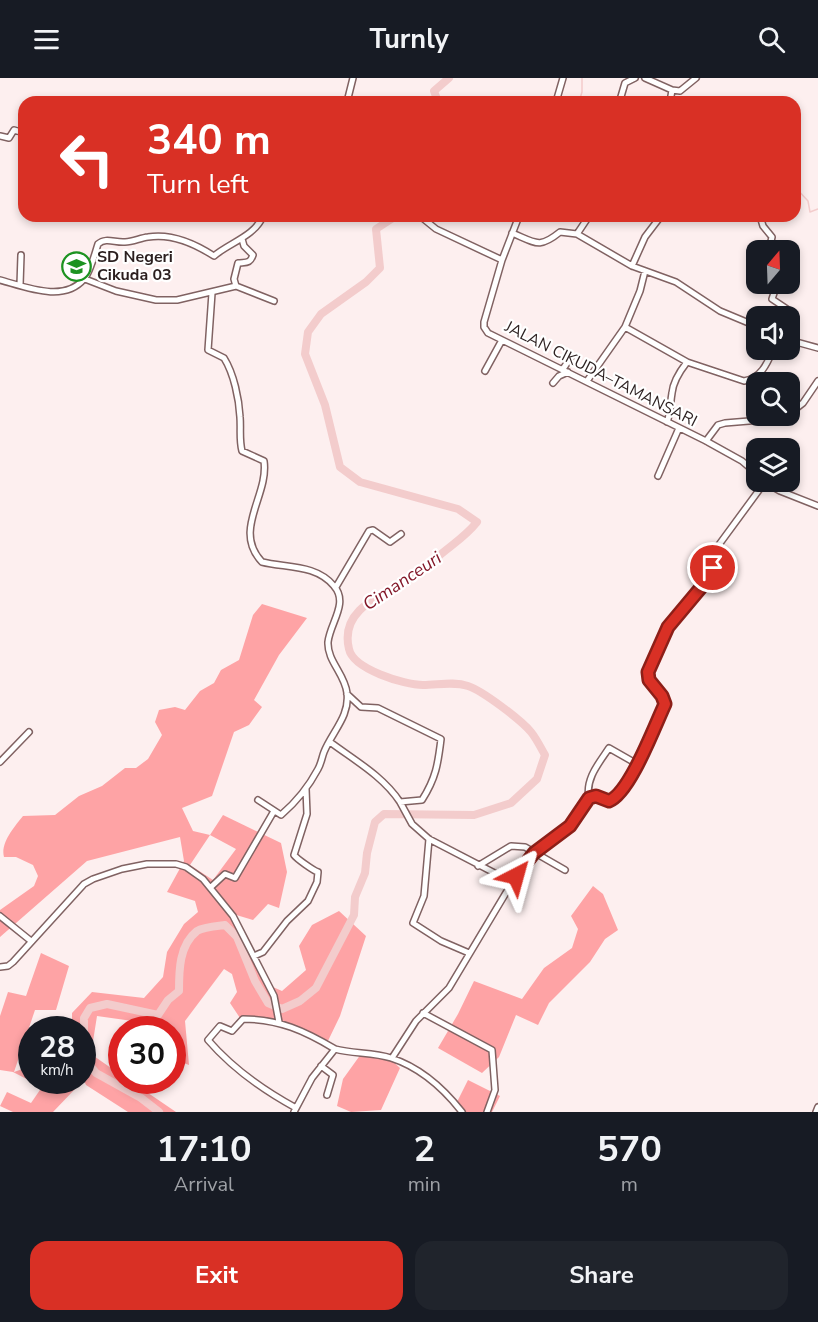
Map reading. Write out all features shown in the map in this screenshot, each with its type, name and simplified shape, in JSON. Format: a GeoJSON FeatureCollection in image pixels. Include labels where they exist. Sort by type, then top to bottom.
{"type":"FeatureCollection","features":[{"type":"Feature","properties":{"kind":"street"},"geometry":{"type":"LineString","coordinates":[[349,96],[354,78]]}},
{"type":"Feature","properties":{"kind":"street"},"geometry":{"type":"LineString","coordinates":[[558,96],[563,78]]}},
{"type":"Feature","properties":{"kind":"street"},"geometry":{"type":"LineString","coordinates":[[621,96],[626,83],[634,78]]}},
{"type":"Feature","properties":{"kind":"street"},"geometry":{"type":"LineString","coordinates":[[645,78],[672,90],[680,91],[696,78]]}},
{"type":"Feature","properties":{"kind":"street"},"geometry":{"type":"LineString","coordinates":[[671,96],[672,90]]}},
{"type":"Feature","properties":{"kind":"street"},"geometry":{"type":"LineString","coordinates":[[0,136],[9,138],[14,130],[18,131]]}},
{"type":"Feature","properties":{"kind":"street"},"geometry":{"type":"LineString","coordinates":[[0,280],[63,292],[85,279],[98,244],[102,241],[125,242],[164,236],[188,242],[214,256],[242,239],[260,222]]}},
{"type":"Feature","properties":{"kind":"street"},"geometry":{"type":"LineString","coordinates":[[427,222],[436,229],[502,260],[517,222]]}},
{"type":"Feature","properties":{"kind":"street"},"geometry":{"type":"LineString","coordinates":[[577,234],[585,222]]}},
{"type":"Feature","properties":{"kind":"street"},"geometry":{"type":"LineString","coordinates":[[632,266],[645,237],[656,222]]}},
{"type":"Feature","properties":{"kind":"street"},"geometry":{"type":"LineString","coordinates":[[762,222],[772,237],[771,240]]}},
{"type":"Feature","properties":{"kind":"street"},"geometry":{"type":"LineString","coordinates":[[512,233],[536,243],[547,242],[560,232],[577,234],[632,266],[676,282],[720,311],[746,322]]}},
{"type":"Feature","properties":{"kind":"street"},"geometry":{"type":"LineString","coordinates":[[236,286],[234,279],[238,263],[248,263],[253,255],[244,246],[242,239]]}},
{"type":"Feature","properties":{"kind":"street"},"geometry":{"type":"LineString","coordinates":[[20,285],[21,255]]}},
{"type":"Feature","properties":{"kind":"street","name":"JALAN CIKUDA–TAMANSARI"},"geometry":{"type":"LineString","coordinates":[[502,260],[484,322],[488,333],[706,441],[746,464]]}},
{"type":"Feature","properties":{"kind":"street"},"geometry":{"type":"LineString","coordinates":[[588,381],[625,327],[640,291],[645,271]]}},
{"type":"Feature","properties":{"kind":"street"},"geometry":{"type":"LineString","coordinates":[[85,279],[116,291],[156,300],[177,300],[236,286],[274,301]]}},
{"type":"Feature","properties":{"kind":"street"},"geometry":{"type":"LineString","coordinates":[[212,293],[208,350],[224,358],[233,380],[240,410],[239,438],[242,451],[264,461],[266,470],[250,525],[251,543],[262,562],[312,571],[327,578],[336,587],[341,600],[330,634],[328,652],[344,680],[347,694],[344,714],[324,751],[320,767],[306,789],[281,815],[258,800]]}},
{"type":"Feature","properties":{"kind":"street"},"geometry":{"type":"LineString","coordinates":[[774,294],[772,299],[782,306]]}},
{"type":"Feature","properties":{"kind":"street"},"geometry":{"type":"LineString","coordinates":[[625,327],[687,362],[744,381],[752,379],[762,371],[768,360]]}},
{"type":"Feature","properties":{"kind":"street"},"geometry":{"type":"LineString","coordinates":[[485,371],[502,340]]}},
{"type":"Feature","properties":{"kind":"street"},"geometry":{"type":"LineString","coordinates":[[800,343],[818,348]]}},
{"type":"Feature","properties":{"kind":"street"},"geometry":{"type":"LineString","coordinates":[[553,383],[565,371],[571,357]]}},
{"type":"Feature","properties":{"kind":"street"},"geometry":{"type":"LineString","coordinates":[[667,422],[671,412],[672,391],[679,373],[687,362]]}},
{"type":"Feature","properties":{"kind":"street"},"geometry":{"type":"LineString","coordinates":[[800,405],[818,381]]}},
{"type":"Feature","properties":{"kind":"street"},"geometry":{"type":"LineString","coordinates":[[706,441],[718,425],[746,421]]}},
{"type":"Feature","properties":{"kind":"street"},"geometry":{"type":"LineString","coordinates":[[658,476],[679,428]]}},
{"type":"Feature","properties":{"kind":"street"},"geometry":{"type":"LineString","coordinates":[[392,1058],[423,1013],[449,988],[512,882],[534,853],[570,826],[589,798],[596,796],[609,801],[614,799],[624,786],[644,753],[665,704],[662,696],[649,680],[648,672],[663,636],[709,578],[718,546],[758,492]]}},
{"type":"Feature","properties":{"kind":"street"},"geometry":{"type":"LineString","coordinates":[[783,492],[818,506]]}},
{"type":"Feature","properties":{"kind":"street"},"geometry":{"type":"LineString","coordinates":[[336,587],[369,531],[373,530],[390,542],[401,534]]}},
{"type":"Feature","properties":{"kind":"street"},"geometry":{"type":"LineString","coordinates":[[330,742],[365,767],[394,793],[400,802],[422,800],[433,783],[441,739],[378,708],[361,707],[347,694]]}},
{"type":"Feature","properties":{"kind":"street"},"geometry":{"type":"LineString","coordinates":[[0,762],[29,732]]}},
{"type":"Feature","properties":{"kind":"street"},"geometry":{"type":"LineString","coordinates":[[589,798],[587,788],[593,773],[609,748],[637,764]]}},
{"type":"Feature","properties":{"kind":"street"},"geometry":{"type":"LineString","coordinates":[[254,956],[263,952],[287,921],[308,901],[316,882],[318,872],[311,870],[307,863],[294,855],[307,814],[306,789]]}},
{"type":"Feature","properties":{"kind":"street"},"geometry":{"type":"LineString","coordinates":[[400,802],[412,824],[429,839],[512,882]]}},
{"type":"Feature","properties":{"kind":"street"},"geometry":{"type":"LineString","coordinates":[[211,887],[225,874],[234,878],[274,811]]}},
{"type":"Feature","properties":{"kind":"street"},"geometry":{"type":"LineString","coordinates":[[429,839],[424,896],[413,923],[441,941],[469,953]]}},
{"type":"Feature","properties":{"kind":"street"},"geometry":{"type":"LineString","coordinates":[[478,866],[511,846],[525,847],[565,870]]}},
{"type":"Feature","properties":{"kind":"street"},"geometry":{"type":"LineString","coordinates":[[0,967],[8,966],[13,962],[84,884],[122,869],[147,864],[176,864],[195,873],[211,887],[233,916],[274,996],[279,1022]]}},
{"type":"Feature","properties":{"kind":"street"},"geometry":{"type":"LineString","coordinates":[[0,916],[31,941]]}},
{"type":"Feature","properties":{"kind":"street"},"geometry":{"type":"LineString","coordinates":[[423,1013],[492,1050],[495,1090],[487,1112]]}},
{"type":"Feature","properties":{"kind":"street"},"geometry":{"type":"LineString","coordinates":[[335,1049],[321,1066],[295,1110],[247,1078],[225,1060],[208,1040],[220,1026],[232,1031],[243,1019],[279,1022],[313,1036],[335,1049],[392,1058],[438,1086],[462,1112]]}},
{"type":"Feature","properties":{"kind":"street"},"geometry":{"type":"LineString","coordinates":[[321,1066],[333,1075],[327,1095]]}},
{"type":"Feature","properties":{"kind":"street"},"geometry":{"type":"LineString","coordinates":[[816,1112],[818,1107]]}},
{"type":"Feature","properties":{"kind":"shaded area"},"geometry":{"type":"Polygon","coordinates":[[[262,604],[307,618],[279,655],[254,700],[262,707],[249,725],[234,732],[212,796],[182,808],[193,831],[210,835],[223,815],[281,843],[287,872],[279,908],[268,904],[253,920],[233,914],[231,919],[250,941],[266,984],[282,991],[306,970],[299,946],[312,925],[339,911],[366,936],[340,1016],[326,1045],[276,1023],[242,1021],[230,1003],[237,992],[232,974],[224,969],[186,1020],[186,1016],[97,1016],[96,1022],[96,1016],[72,1016],[72,1013],[92,992],[144,998],[163,977],[167,952],[184,924],[198,912],[195,901],[167,892],[184,861],[180,837],[87,861],[0,937],[0,910],[34,886],[38,876],[33,865],[16,857],[4,857],[4,846],[9,835],[23,816],[55,815],[79,796],[102,786],[125,768],[136,768],[148,759],[162,735],[155,722],[159,710],[175,707],[185,710],[200,691],[214,683],[221,670],[239,660],[253,615],[262,604]],[[210,835],[190,865],[213,880],[236,849],[210,835]]]}},
{"type":"Feature","properties":{"kind":"shaded area"},"geometry":{"type":"Polygon","coordinates":[[[593,886],[603,894],[618,930],[605,939],[590,962],[549,1003],[538,1025],[516,1015],[499,1057],[482,1073],[438,1048],[474,981],[522,999],[544,968],[572,948],[578,929],[571,916],[593,886]]]}},
{"type":"Feature","properties":{"kind":"shaded area"},"geometry":{"type":"Polygon","coordinates":[[[41,953],[69,966],[56,1010],[35,1010],[33,1016],[18,1016],[18,1060],[14,1072],[18,1071],[18,1075],[0,1070],[0,1016],[8,992],[26,996],[41,953]]]}},
{"type":"Feature","properties":{"kind":"shaded area"},"geometry":{"type":"Polygon","coordinates":[[[186,1032],[189,1065],[186,1064],[186,1032]]]}},
{"type":"Feature","properties":{"kind":"shaded area"},"geometry":{"type":"Polygon","coordinates":[[[361,1054],[389,1058],[400,1068],[381,1110],[351,1112],[337,1106],[343,1079],[361,1054]]]}},
{"type":"Feature","properties":{"kind":"shaded area"},"geometry":{"type":"Polygon","coordinates":[[[96,1058],[108,1066],[108,1094],[150,1094],[176,1112],[128,1112],[96,1091],[96,1058]]]}},
{"type":"Feature","properties":{"kind":"shaded area"},"geometry":{"type":"Polygon","coordinates":[[[468,1080],[500,1096],[492,1112],[462,1112],[456,1104],[468,1080]]]}},
{"type":"Feature","properties":{"kind":"shaded area"},"geometry":{"type":"Polygon","coordinates":[[[7,1092],[31,1103],[37,1094],[70,1094],[53,1112],[13,1112],[0,1106],[7,1092]]]}},
{"type":"Feature","properties":{"kind":"waterway","name":"Cimanceuri"},"geometry":{"type":"LineString","coordinates":[[436,96],[434,91],[449,78]]}},
{"type":"Feature","properties":{"kind":"waterway"},"geometry":{"type":"LineString","coordinates":[[581,96],[582,78]]}},
{"type":"Feature","properties":{"kind":"waterway"},"geometry":{"type":"LineString","coordinates":[[801,193],[808,201],[810,212],[818,209]]}},
{"type":"Feature","properties":{"kind":"waterway","name":"Cimanceuri"},"geometry":{"type":"LineString","coordinates":[[159,1112],[141,1098],[96,1073],[84,1058],[84,1018],[90,1008],[107,1004],[158,1015],[168,1000],[179,991],[181,959],[191,937],[197,931],[225,925],[237,937],[255,981],[268,1003],[282,1009],[300,1001],[316,988],[354,915],[355,897],[365,873],[367,853],[375,822],[384,814],[474,815],[511,803],[537,779],[545,755],[535,737],[526,727],[501,706],[475,689],[457,684],[423,685],[392,679],[360,663],[349,649],[348,635],[357,613],[377,597],[419,573],[464,536],[477,522],[458,509],[360,482],[340,467],[325,405],[305,354],[308,332],[321,314],[366,282],[380,268],[376,229],[387,222]]}},
{"type":"Feature","properties":{"kind":"place","name":"SD Negeri Cikuda 03"},"geometry":{"type":"Point","coordinates":[76,266]}},
{"type":"Feature","properties":{"kind":"route"},"geometry":{"type":"LineString","coordinates":[[516,876],[534,853],[570,826],[589,798],[596,796],[609,801],[614,799],[624,786],[644,753],[665,704],[665,700],[649,680],[648,672],[668,627],[709,578],[713,568]]}}]}
